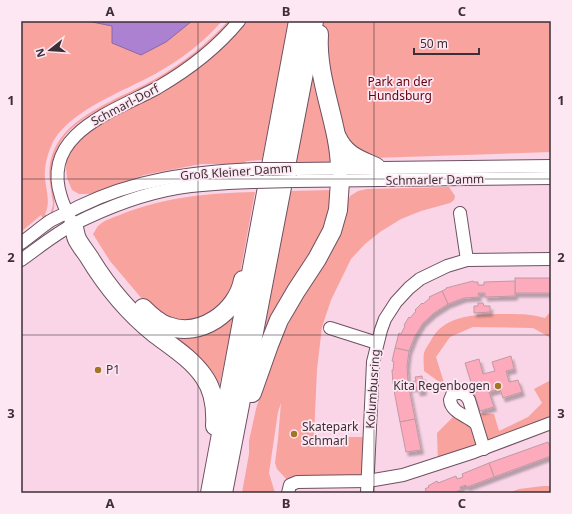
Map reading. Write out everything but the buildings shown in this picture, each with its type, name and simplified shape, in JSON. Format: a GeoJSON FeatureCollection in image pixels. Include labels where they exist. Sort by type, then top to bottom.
{"type":"FeatureCollection","features":[{"type":"Feature","properties":{"kind":"highway"},"geometry":{"type":"LineString","coordinates":[[215,490],[259,234],[298,21]]}},
{"type":"Feature","properties":{"kind":"highway"},"geometry":{"type":"LineString","coordinates":[[215,490],[235,429],[314,21]]}},
{"type":"Feature","properties":{"kind":"highway"},"geometry":{"type":"LineString","coordinates":[[235,429],[245,416],[260,368],[279,320],[317,259],[332,231],[338,210],[340,175],[337,137],[320,60],[319,43],[321,21]]}},
{"type":"Feature","properties":{"kind":"highway"},"geometry":{"type":"LineString","coordinates":[[337,137],[348,153],[376,168]]}},
{"type":"Feature","properties":{"kind":"highway"},"geometry":{"type":"LineString","coordinates":[[70,219],[86,233],[101,257],[120,282],[148,313],[158,321],[168,326],[190,329],[200,327],[217,319],[235,298],[242,283],[249,249],[259,234]]}},
{"type":"Feature","properties":{"kind":"highway"},"geometry":{"type":"LineString","coordinates":[[70,219],[77,239],[93,264],[118,297],[152,331],[194,365],[208,383],[213,398],[216,416],[208,466],[215,490]]}},
{"type":"Feature","properties":{"kind":"street","name":"Schmarl-Dorf"},"geometry":{"type":"LineString","coordinates":[[70,219],[60,196],[57,173],[60,158],[72,139],[93,121],[156,88],[197,63],[227,36],[239,21]]}},
{"type":"Feature","properties":{"kind":"street","name":"Schmarler Damm"},"geometry":{"type":"LineString","coordinates":[[340,175],[376,168],[551,166]]}},
{"type":"Feature","properties":{"kind":"street","name":"Groß Kleiner Damm"},"geometry":{"type":"LineString","coordinates":[[21,260],[54,236],[91,200],[145,182],[190,174],[256,169],[297,169],[340,175]]}},
{"type":"Feature","properties":{"kind":"street","name":"Groß Kleiner Damm"},"geometry":{"type":"LineString","coordinates":[[21,243],[51,220],[70,219],[176,188],[204,184],[319,181],[340,175]]}},
{"type":"Feature","properties":{"kind":"street","name":"Schmarler Damm"},"geometry":{"type":"LineString","coordinates":[[340,175],[551,178]]}},
{"type":"Feature","properties":{"kind":"street"},"geometry":{"type":"LineString","coordinates":[[460,213],[467,260]]}},
{"type":"Feature","properties":{"kind":"street","name":"Kolumbusring"},"geometry":{"type":"LineString","coordinates":[[367,487],[373,362],[381,330],[390,311],[409,288],[420,279],[447,266],[467,260],[551,259]]}},
{"type":"Feature","properties":{"kind":"street"},"geometry":{"type":"LineString","coordinates":[[330,328],[377,343]]}},
{"type":"Feature","properties":{"kind":"street"},"geometry":{"type":"LineString","coordinates":[[288,493],[290,485],[297,482],[367,487],[484,449],[551,423]]}},
{"type":"Feature","properties":{"kind":"street"},"geometry":{"type":"LineString","coordinates":[[476,424],[484,449]]}},
{"type":"Feature","properties":{"kind":"green space"},"geometry":{"type":"Polygon","coordinates":[[[21,21],[222,21],[199,44],[173,63],[86,110],[73,119],[63,129],[52,144],[46,164],[45,178],[48,206],[45,214],[47,218],[44,220],[41,215],[21,232],[21,21]]]}},
{"type":"Feature","properties":{"kind":"green space"},"geometry":{"type":"Polygon","coordinates":[[[228,21],[231,21],[211,43],[175,70],[136,92],[93,113],[70,130],[59,145],[52,164],[51,182],[55,201],[51,215],[53,203],[49,174],[51,159],[57,144],[65,133],[88,114],[145,85],[177,66],[203,45],[228,21]]]}},
{"type":"Feature","properties":{"kind":"green space"},"geometry":{"type":"Polygon","coordinates":[[[243,21],[289,21],[262,160],[246,161],[245,164],[201,164],[144,175],[90,194],[79,194],[72,190],[67,178],[67,158],[82,133],[180,79],[243,21]]]}},
{"type":"Feature","properties":{"kind":"green space","name":"Park an der Hundsburg"},"geometry":{"type":"Polygon","coordinates":[[[324,21],[551,21],[551,152],[373,158],[342,140],[323,34],[324,21]]]}},
{"type":"Feature","properties":{"kind":"green space"},"geometry":{"type":"Polygon","coordinates":[[[315,52],[335,159],[329,163],[294,162],[315,52]]]}},
{"type":"Feature","properties":{"kind":"green space"},"geometry":{"type":"Polygon","coordinates":[[[449,187],[455,196],[454,200],[450,203],[421,211],[401,219],[380,232],[365,244],[351,259],[331,300],[322,327],[317,369],[314,437],[366,437],[364,477],[289,482],[277,469],[275,463],[281,403],[278,412],[269,473],[275,493],[242,493],[249,454],[249,441],[262,389],[279,343],[294,313],[330,254],[341,232],[350,196],[358,191],[367,189],[449,187]]]}},
{"type":"Feature","properties":{"kind":"green space"},"geometry":{"type":"Polygon","coordinates":[[[333,190],[329,225],[265,333],[290,191],[333,190]]]}},
{"type":"Feature","properties":{"kind":"green space"},"geometry":{"type":"Polygon","coordinates":[[[255,192],[239,279],[232,297],[200,322],[169,320],[143,300],[110,261],[93,234],[98,226],[106,220],[138,208],[188,197],[221,193],[255,192]]]}},
{"type":"Feature","properties":{"kind":"green space"},"geometry":{"type":"Polygon","coordinates":[[[127,298],[166,329],[236,308],[217,397],[129,303],[127,298]]]}},
{"type":"Feature","properties":{"kind":"green space"},"geometry":{"type":"Polygon","coordinates":[[[551,311],[551,338],[533,328],[473,327],[450,337],[436,357],[445,386],[424,371],[424,352],[436,333],[450,322],[467,316],[496,314],[515,314],[545,318],[551,311]]]}},
{"type":"Feature","properties":{"kind":"green space"},"geometry":{"type":"Polygon","coordinates":[[[551,380],[551,423],[438,464],[437,433],[458,412],[494,414],[499,431],[528,417],[542,403],[534,389],[551,380]]]}},
{"type":"Feature","properties":{"kind":"green space"},"geometry":{"type":"Polygon","coordinates":[[[551,486],[551,493],[508,493],[519,489],[551,486]]]}},
{"type":"Feature","properties":{"kind":"shaded area"},"geometry":{"type":"Polygon","coordinates":[[[87,21],[192,21],[166,42],[141,55],[112,43],[112,26],[87,21]]]}},
{"type":"Feature","properties":{"kind":"place","name":"P1"},"geometry":{"type":"Point","coordinates":[98,370]}},
{"type":"Feature","properties":{"kind":"place","name":"Kita Regenbogen"},"geometry":{"type":"Point","coordinates":[498,386]}},
{"type":"Feature","properties":{"kind":"place","name":"Skatepark Schmarl"},"geometry":{"type":"Point","coordinates":[294,434]}}]}
